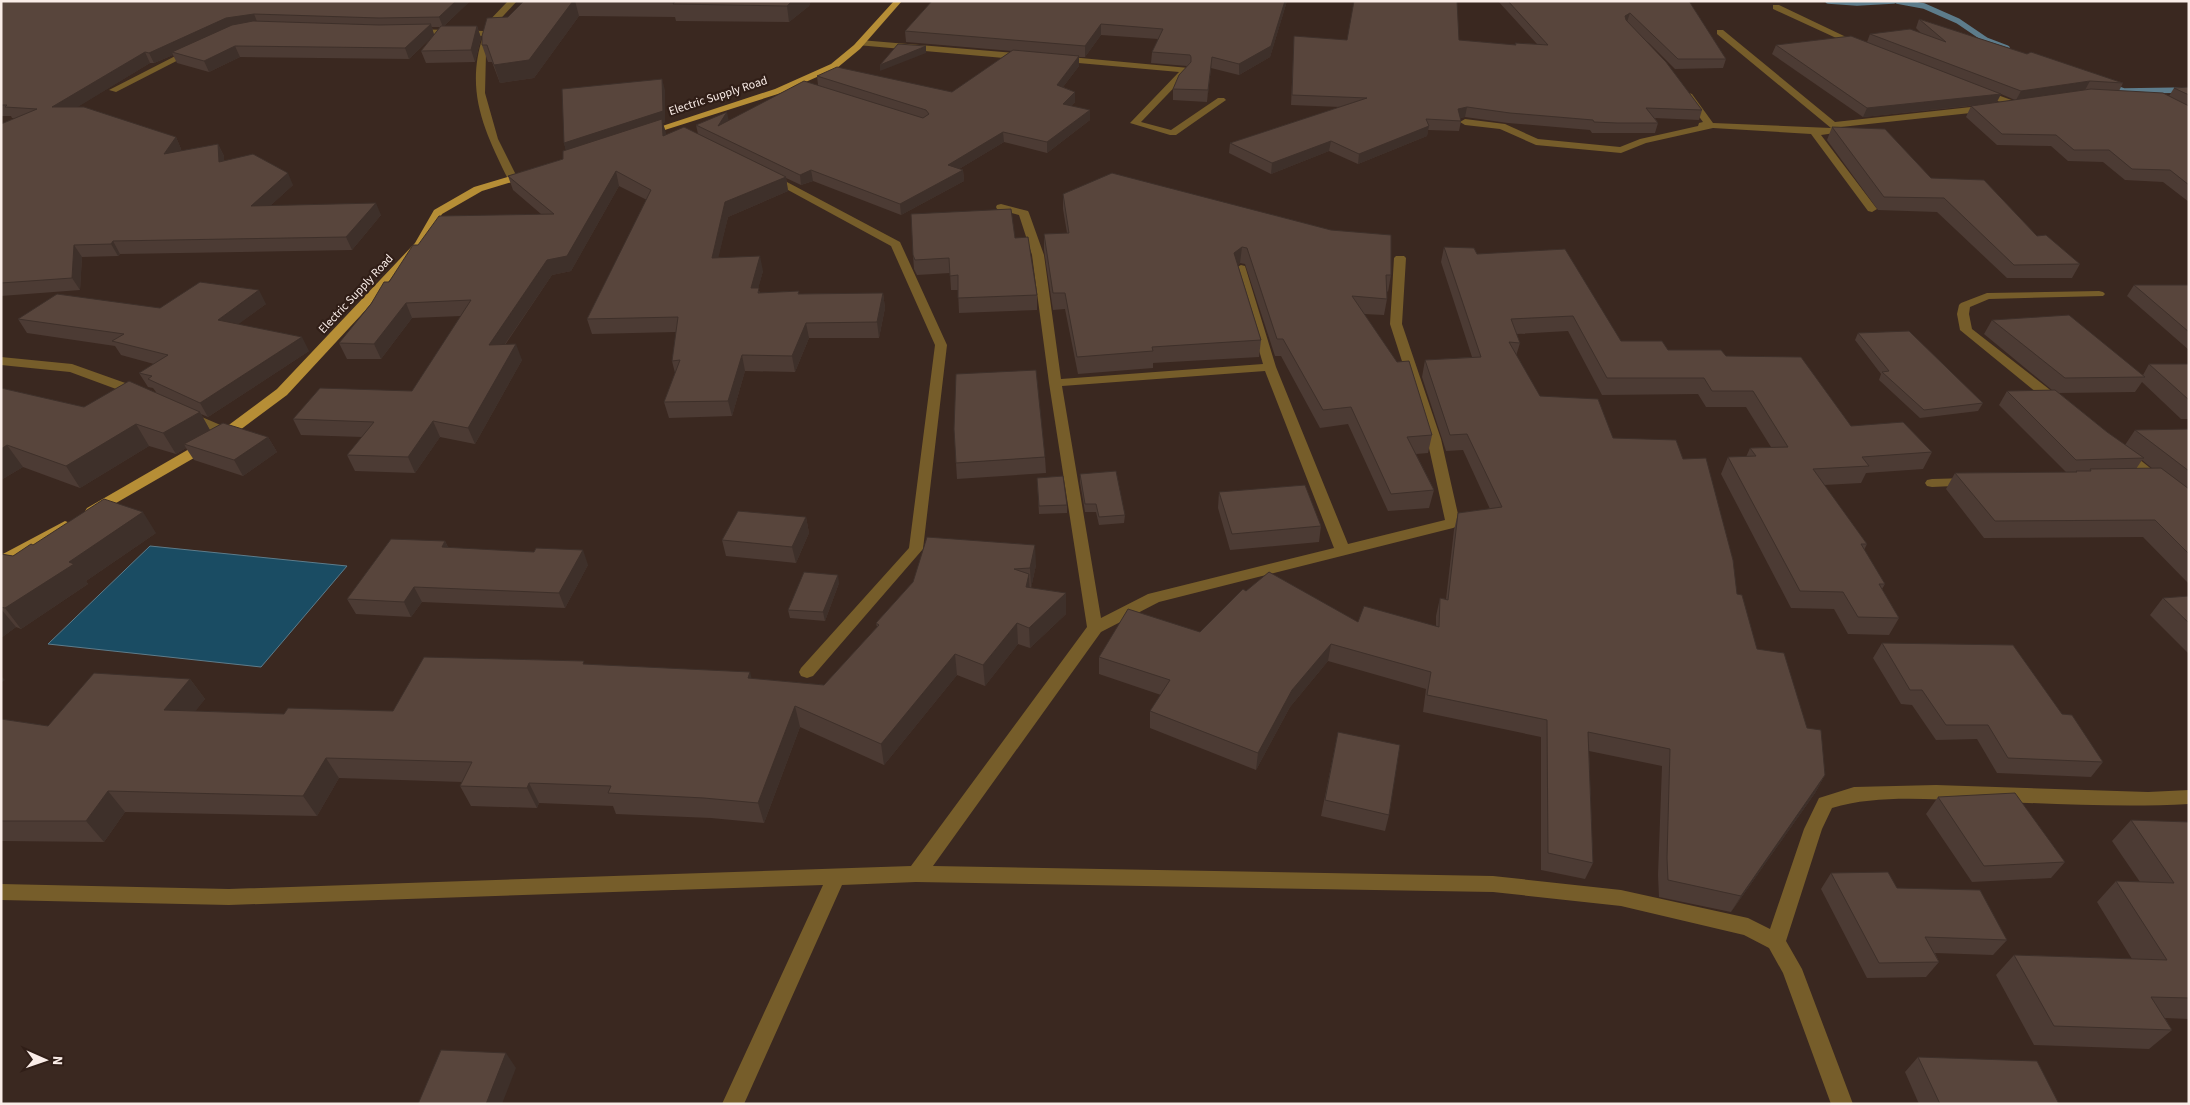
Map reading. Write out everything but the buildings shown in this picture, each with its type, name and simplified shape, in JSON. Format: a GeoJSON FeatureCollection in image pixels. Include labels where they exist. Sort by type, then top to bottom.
{"type":"FeatureCollection","features":[{"type":"Feature","properties":{"kind":"main road","name":"Electric Supply Road"},"geometry":{"type":"LineString","coordinates":[[633,138],[778,90],[834,66],[860,43],[898,1]]}},
{"type":"Feature","properties":{"kind":"main road","name":"Electric Supply Road"},"geometry":{"type":"LineString","coordinates":[[1,562],[227,433],[282,392],[420,245],[438,212],[478,190],[538,170]]}},
{"type":"Feature","properties":{"kind":"street"},"geometry":{"type":"LineString","coordinates":[[513,1],[489,26],[482,53],[480,93],[493,139],[513,179]]}},
{"type":"Feature","properties":{"kind":"street"},"geometry":{"type":"LineString","coordinates":[[1776,8],[1870,49]]}},
{"type":"Feature","properties":{"kind":"street"},"geometry":{"type":"LineString","coordinates":[[401,32],[447,30],[488,34]]}},
{"type":"Feature","properties":{"kind":"street"},"geometry":{"type":"LineString","coordinates":[[1687,124],[1814,132],[1839,130],[1720,32]]}},
{"type":"Feature","properties":{"kind":"street"},"geometry":{"type":"LineString","coordinates":[[860,43],[1039,58]]}},
{"type":"Feature","properties":{"kind":"street"},"geometry":{"type":"LineString","coordinates":[[113,90],[203,46]]}},
{"type":"Feature","properties":{"kind":"street"},"geometry":{"type":"LineString","coordinates":[[1049,59],[1186,70],[1135,124],[1173,133],[1221,100]]}},
{"type":"Feature","properties":{"kind":"street"},"geometry":{"type":"LineString","coordinates":[[794,83],[813,89]]}},
{"type":"Feature","properties":{"kind":"street"},"geometry":{"type":"LineString","coordinates":[[1834,125],[1951,114],[2019,104],[1969,87]]}},
{"type":"Feature","properties":{"kind":"street"},"geometry":{"type":"LineString","coordinates":[[1684,89],[1711,126]]}},
{"type":"Feature","properties":{"kind":"street"},"geometry":{"type":"LineString","coordinates":[[1464,122],[1502,126],[1536,142],[1620,150],[1643,141],[1711,126]]}},
{"type":"Feature","properties":{"kind":"street"},"geometry":{"type":"LineString","coordinates":[[668,126],[685,135]]}},
{"type":"Feature","properties":{"kind":"street"},"geometry":{"type":"LineString","coordinates":[[1814,132],[1872,209]]}},
{"type":"Feature","properties":{"kind":"street"},"geometry":{"type":"LineString","coordinates":[[763,172],[896,244],[941,345],[916,549],[807,672]]}},
{"type":"Feature","properties":{"kind":"street"},"geometry":{"type":"LineString","coordinates":[[1002,206],[1024,213],[1038,254],[1055,383],[1095,628]]}},
{"type":"Feature","properties":{"kind":"street"},"geometry":{"type":"LineString","coordinates":[[916,874],[1095,628],[1154,598],[1453,523],[1434,440],[1396,324],[1400,258]]}},
{"type":"Feature","properties":{"kind":"street"},"geometry":{"type":"LineString","coordinates":[[1242,268],[1270,367],[1343,550]]}},
{"type":"Feature","properties":{"kind":"street"},"geometry":{"type":"LineString","coordinates":[[2070,412],[1966,330],[1963,314],[1964,305],[1987,296],[2099,294]]}},
{"type":"Feature","properties":{"kind":"street"},"geometry":{"type":"LineString","coordinates":[[1,361],[72,368],[150,398]]}},
{"type":"Feature","properties":{"kind":"street"},"geometry":{"type":"LineString","coordinates":[[1055,383],[1270,367]]}},
{"type":"Feature","properties":{"kind":"street"},"geometry":{"type":"LineString","coordinates":[[176,410],[227,433]]}},
{"type":"Feature","properties":{"kind":"street"},"geometry":{"type":"LineString","coordinates":[[2116,448],[2189,506]]}},
{"type":"Feature","properties":{"kind":"street"},"geometry":{"type":"LineString","coordinates":[[2136,479],[2155,478]]}},
{"type":"Feature","properties":{"kind":"street"},"geometry":{"type":"LineString","coordinates":[[1932,482],[1980,482]]}},
{"type":"Feature","properties":{"kind":"street"},"geometry":{"type":"LineString","coordinates":[[1776,942],[1813,829],[1825,803],[1854,794],[1918,793],[2148,799],[2189,797]]}},
{"type":"Feature","properties":{"kind":"street"},"geometry":{"type":"LineString","coordinates":[[1,892],[229,897],[916,874],[1493,884],[1620,898],[1748,927],[1776,942],[1792,969],[1842,1104]]}},
{"type":"Feature","properties":{"kind":"street"},"geometry":{"type":"LineString","coordinates":[[732,1104],[836,877]]}},
{"type":"Feature","properties":{"kind":"water"},"geometry":{"type":"Polygon","coordinates":[[[150,546],[347,566],[261,667],[48,644],[150,546]]]}},
{"type":"Feature","properties":{"kind":"waterway"},"geometry":{"type":"LineString","coordinates":[[1828,1],[1857,3],[1893,1]]}},
{"type":"Feature","properties":{"kind":"waterway"},"geometry":{"type":"LineString","coordinates":[[1897,1],[1924,6],[1958,21],[1986,40],[2007,48]]}},
{"type":"Feature","properties":{"kind":"waterway"},"geometry":{"type":"LineString","coordinates":[[2108,85],[2124,91],[2189,90]]}}]}
